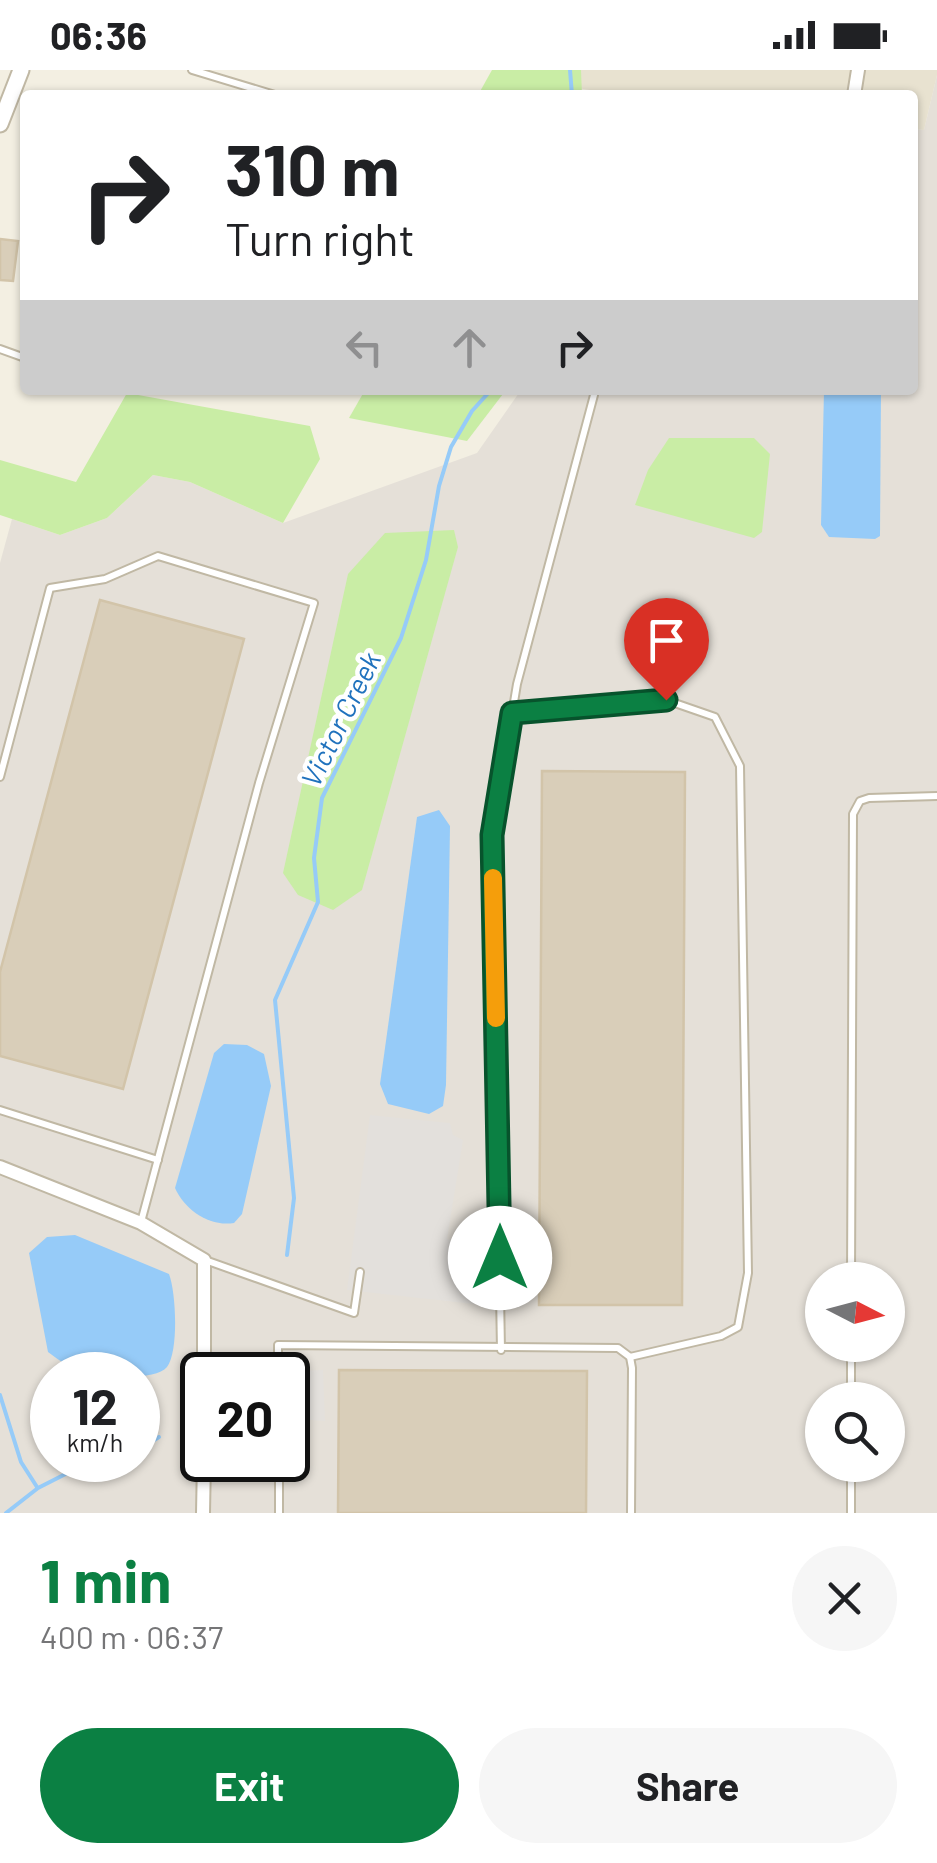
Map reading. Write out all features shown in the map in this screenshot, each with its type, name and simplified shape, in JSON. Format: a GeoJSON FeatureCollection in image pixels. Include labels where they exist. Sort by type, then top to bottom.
{"type":"FeatureCollection","features":[{"type":"Feature","properties":{"kind":"street"},"geometry":{"type":"LineString","coordinates":[[0,124],[21,70]]}},
{"type":"Feature","properties":{"kind":"street"},"geometry":{"type":"LineString","coordinates":[[0,1166],[141,1223],[204,1260],[204,1352]]}},
{"type":"Feature","properties":{"kind":"street"},"geometry":{"type":"LineString","coordinates":[[203,1513],[204,1482]]}},
{"type":"Feature","properties":{"kind":"lane"},"geometry":{"type":"LineString","coordinates":[[192,70],[258,90]]}},
{"type":"Feature","properties":{"kind":"lane"},"geometry":{"type":"LineString","coordinates":[[501,1350],[492,835],[512,713],[594,395]]}},
{"type":"Feature","properties":{"kind":"lane"},"geometry":{"type":"LineString","coordinates":[[0,777],[50,588],[105,579],[158,556],[314,604],[259,783],[141,1223]]}},
{"type":"Feature","properties":{"kind":"lane"},"geometry":{"type":"LineString","coordinates":[[278,1352],[278,1346],[618,1348],[630,1357],[721,1336],[738,1327],[745,1291],[740,766],[715,716],[666,700],[512,713]]}},
{"type":"Feature","properties":{"kind":"lane"},"geometry":{"type":"LineString","coordinates":[[851,1262],[852,814],[860,801],[869,798],[937,796]]}},
{"type":"Feature","properties":{"kind":"lane"},"geometry":{"type":"LineString","coordinates":[[0,1110],[158,1160]]}},
{"type":"Feature","properties":{"kind":"lane"},"geometry":{"type":"LineString","coordinates":[[204,1260],[354,1312],[360,1272]]}},
{"type":"Feature","properties":{"kind":"lane"},"geometry":{"type":"LineString","coordinates":[[630,1357],[631,1513]]}},
{"type":"Feature","properties":{"kind":"lane"},"geometry":{"type":"LineString","coordinates":[[279,1482],[279,1513]]}},
{"type":"Feature","properties":{"kind":"lane"},"geometry":{"type":"LineString","coordinates":[[851,1482],[851,1513]]}},
{"type":"Feature","properties":{"kind":"shaded area"},"geometry":{"type":"Polygon","coordinates":[[[570,70],[937,70],[924,130],[918,129],[918,90],[572,87],[570,70]]]}},
{"type":"Feature","properties":{"kind":"shaded area"},"geometry":{"type":"Polygon","coordinates":[[[937,75],[937,1513],[0,1513],[0,563],[12,519],[60,535],[107,518],[153,475],[190,482],[283,523],[477,453],[518,395],[918,395],[918,129],[924,130],[937,75]]]}},
{"type":"Feature","properties":{"kind":"shaded area"},"geometry":{"type":"Polygon","coordinates":[[[370,1115],[450,1123],[453,1135],[463,1140],[447,1239],[482,1248],[474,1304],[347,1290],[370,1115]]]}},
{"type":"Feature","properties":{"kind":"shaded area"},"geometry":{"type":"Polygon","coordinates":[[[310,1370],[323,1370],[325,1421],[310,1420],[310,1370]]]}},
{"type":"Feature","properties":{"kind":"green space"},"geometry":{"type":"Polygon","coordinates":[[[492,70],[581,70],[582,90],[481,90],[492,70]]]}},
{"type":"Feature","properties":{"kind":"green space"},"geometry":{"type":"Polygon","coordinates":[[[126,395],[310,426],[320,459],[283,523],[190,482],[153,475],[107,518],[60,535],[0,515],[0,460],[76,482],[126,395]]]}},
{"type":"Feature","properties":{"kind":"green space"},"geometry":{"type":"Polygon","coordinates":[[[362,395],[502,395],[467,441],[349,418],[362,395]]]}},
{"type":"Feature","properties":{"kind":"green space"},"geometry":{"type":"Polygon","coordinates":[[[669,438],[754,438],[770,454],[762,532],[754,538],[635,505],[648,470],[669,438]]]}},
{"type":"Feature","properties":{"kind":"green space"},"geometry":{"type":"Polygon","coordinates":[[[454,530],[458,547],[362,890],[333,910],[298,895],[283,873],[348,574],[385,533],[454,530]]]}},
{"type":"Feature","properties":{"kind":"water"},"geometry":{"type":"Polygon","coordinates":[[[824,395],[881,395],[880,536],[829,537],[821,525],[824,395]]]}},
{"type":"Feature","properties":{"kind":"water"},"geometry":{"type":"Polygon","coordinates":[[[439,810],[450,826],[446,1085],[443,1106],[429,1114],[388,1104],[380,1084],[417,817],[439,810]]]}},
{"type":"Feature","properties":{"kind":"water"},"geometry":{"type":"Polygon","coordinates":[[[224,1044],[247,1045],[264,1054],[271,1086],[242,1214],[234,1223],[225,1224],[199,1215],[175,1188],[214,1053],[224,1044]]]}},
{"type":"Feature","properties":{"kind":"water"},"geometry":{"type":"Polygon","coordinates":[[[75,1235],[169,1274],[175,1335],[167,1367],[160,1372],[160,1352],[48,1352],[29,1253],[47,1237],[75,1235]]]}},
{"type":"Feature","properties":{"kind":"building"},"geometry":{"type":"Polygon","coordinates":[[[0,239],[18,241],[13,281],[0,280],[0,239]]]}},
{"type":"Feature","properties":{"kind":"building"},"geometry":{"type":"Polygon","coordinates":[[[100,600],[244,639],[123,1089],[0,1056],[0,972],[100,600]]]}},
{"type":"Feature","properties":{"kind":"building"},"geometry":{"type":"Polygon","coordinates":[[[542,771],[685,772],[682,1305],[539,1305],[542,771]]]}},
{"type":"Feature","properties":{"kind":"building"},"geometry":{"type":"Polygon","coordinates":[[[339,1370],[587,1371],[586,1513],[338,1513],[339,1370]]]}},
{"type":"Feature","properties":{"kind":"waterway","name":"Victor Creek"},"geometry":{"type":"LineString","coordinates":[[570,70],[572,90]]}},
{"type":"Feature","properties":{"kind":"waterway","name":"Victor Creek"},"geometry":{"type":"LineString","coordinates":[[287,1255],[294,1198],[275,1000],[318,902],[314,858],[322,798],[401,638],[426,560],[439,486],[451,447],[486,395]]}},
{"type":"Feature","properties":{"kind":"waterway"},"geometry":{"type":"LineString","coordinates":[[0,1395],[21,1462],[37,1487]]}},
{"type":"Feature","properties":{"kind":"waterway","name":"Victor Creek"},"geometry":{"type":"LineString","coordinates":[[6,1513],[50,1482]]}},
{"type":"Feature","properties":{"kind":"slow traffic"},"geometry":{"type":"LineString","coordinates":[[493,878],[496,1018]]}},
{"type":"Feature","properties":{"kind":"route"},"geometry":{"type":"LineString","coordinates":[[500,1258],[492,835],[512,713],[666,700]]}}]}
